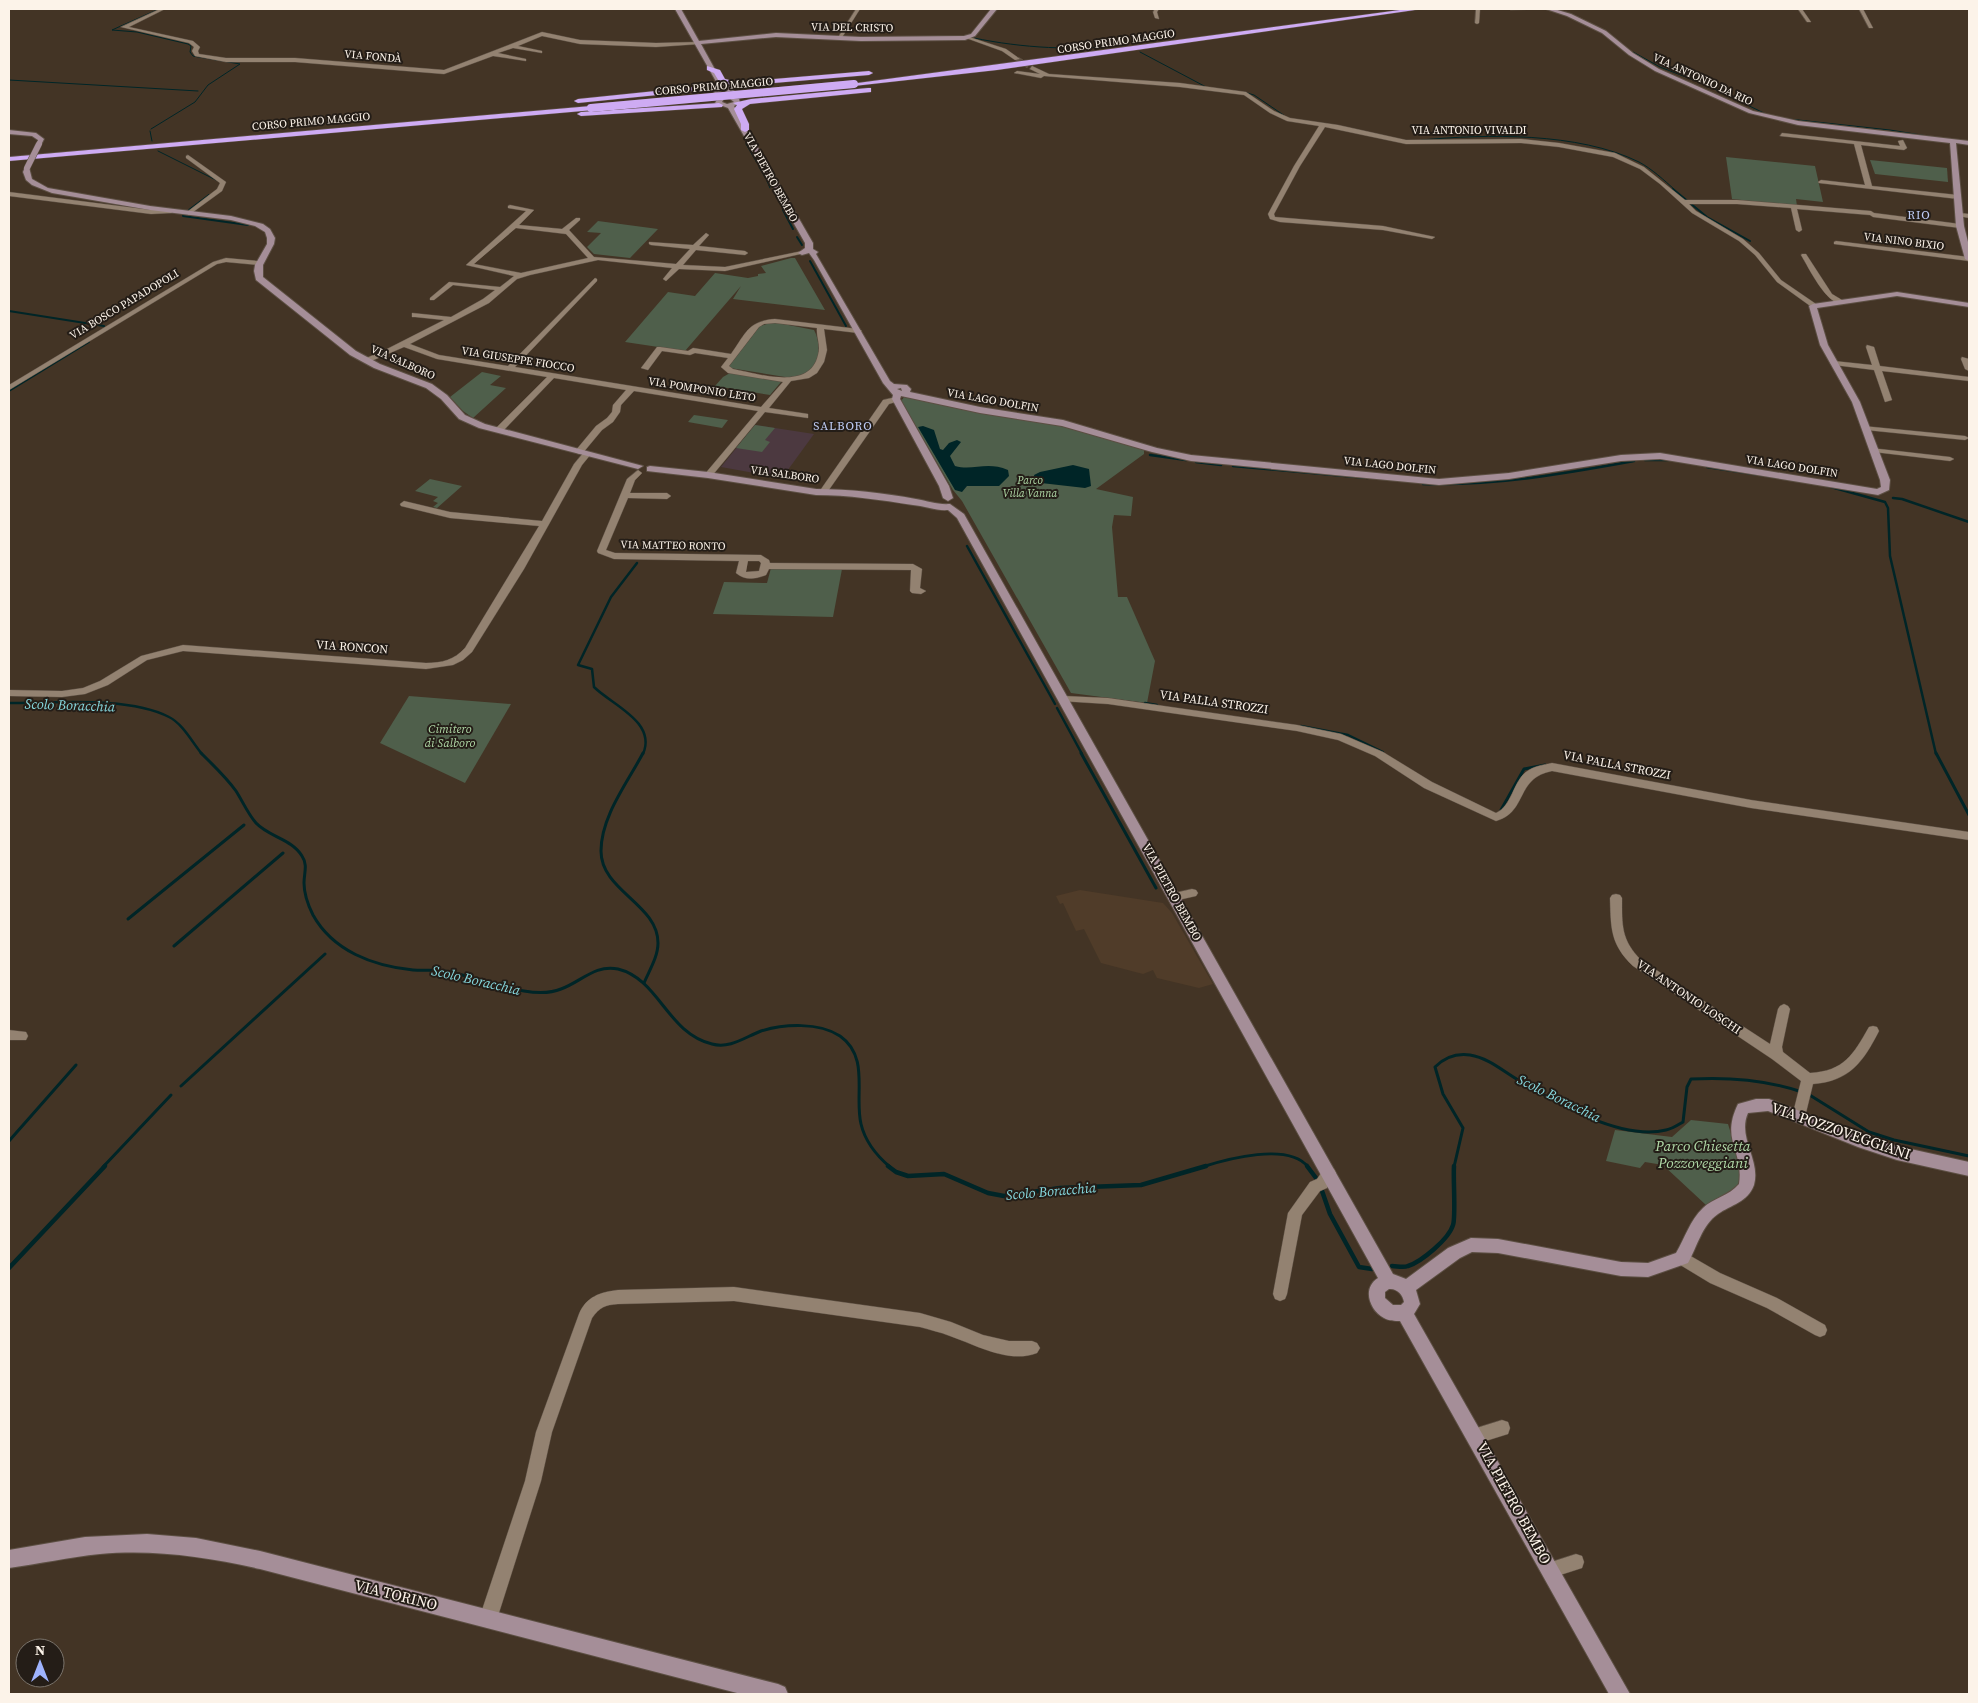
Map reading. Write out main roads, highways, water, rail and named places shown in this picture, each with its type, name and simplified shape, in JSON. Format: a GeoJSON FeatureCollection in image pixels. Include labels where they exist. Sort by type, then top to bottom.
{"type":"FeatureCollection","features":[{"type":"Feature","properties":{"kind":"highway","name":"CORSO PRIMO MAGGIO"},"geometry":{"type":"LineString","coordinates":[[853,83],[1070,56],[1404,9]]}},
{"type":"Feature","properties":{"kind":"highway","name":"CORSO PRIMO MAGGIO"},"geometry":{"type":"LineString","coordinates":[[9,158],[853,83],[1091,56],[1418,9]]}},
{"type":"Feature","properties":{"kind":"highway"},"geometry":{"type":"LineString","coordinates":[[730,86],[1070,56]]}},
{"type":"Feature","properties":{"kind":"highway"},"geometry":{"type":"LineString","coordinates":[[734,104],[967,78],[1091,56]]}},
{"type":"Feature","properties":{"kind":"highway"},"geometry":{"type":"LineString","coordinates":[[710,68],[717,72],[723,81],[744,84]]}},
{"type":"Feature","properties":{"kind":"highway"},"geometry":{"type":"LineString","coordinates":[[314,131],[718,86]]}},
{"type":"Feature","properties":{"kind":"highway"},"geometry":{"type":"LineString","coordinates":[[745,130],[745,124],[738,109],[741,105],[752,101]]}},
{"type":"Feature","properties":{"kind":"highway"},"geometry":{"type":"LineString","coordinates":[[314,131],[719,104]]}},
{"type":"Feature","properties":{"kind":"water"},"geometry":{"type":"Polygon","coordinates":[[[923,426],[934,430],[940,449],[943,450],[949,443],[957,440],[961,442],[950,456],[955,466],[1000,467],[1008,470],[1009,476],[999,486],[967,486],[962,492],[955,490],[918,427],[923,426]]]}},
{"type":"Feature","properties":{"kind":"water"},"geometry":{"type":"Polygon","coordinates":[[[1073,465],[1089,469],[1091,486],[1085,488],[1041,483],[1035,480],[1034,475],[1040,472],[1073,465]]]}},
{"type":"Feature","properties":{"kind":"waterway"},"geometry":{"type":"LineString","coordinates":[[151,129],[195,102],[208,85],[240,64],[193,56],[190,52],[191,46],[188,44],[137,32],[112,30],[159,9]]}},
{"type":"Feature","properties":{"kind":"waterway"},"geometry":{"type":"LineString","coordinates":[[974,38],[1049,48],[1087,48],[1124,45]]}},
{"type":"Feature","properties":{"kind":"waterway"},"geometry":{"type":"LineString","coordinates":[[1140,52],[1208,88]]}},
{"type":"Feature","properties":{"kind":"waterway"},"geometry":{"type":"LineString","coordinates":[[1633,52],[1660,67],[1704,84],[1768,115]]}},
{"type":"Feature","properties":{"kind":"waterway"},"geometry":{"type":"LineString","coordinates":[[9,80],[198,91]]}},
{"type":"Feature","properties":{"kind":"waterway"},"geometry":{"type":"LineString","coordinates":[[1244,92],[1254,95],[1285,116]]}},
{"type":"Feature","properties":{"kind":"waterway"},"geometry":{"type":"LineString","coordinates":[[1789,119],[1890,130],[1946,139]]}},
{"type":"Feature","properties":{"kind":"waterway"},"geometry":{"type":"LineString","coordinates":[[1321,123],[1381,135]]}},
{"type":"Feature","properties":{"kind":"waterway"},"geometry":{"type":"LineString","coordinates":[[150,131],[152,141]]}},
{"type":"Feature","properties":{"kind":"waterway"},"geometry":{"type":"LineString","coordinates":[[1421,140],[1503,136],[1561,140],[1588,145],[1615,152],[1639,162],[1675,190]]}},
{"type":"Feature","properties":{"kind":"waterway"},"geometry":{"type":"LineString","coordinates":[[746,144],[757,163]]}},
{"type":"Feature","properties":{"kind":"waterway"},"geometry":{"type":"LineString","coordinates":[[158,151],[218,181]]}},
{"type":"Feature","properties":{"kind":"waterway"},"geometry":{"type":"LineString","coordinates":[[759,167],[766,179]]}},
{"type":"Feature","properties":{"kind":"waterway"},"geometry":{"type":"LineString","coordinates":[[767,181],[770,188]]}},
{"type":"Feature","properties":{"kind":"waterway"},"geometry":{"type":"LineString","coordinates":[[1673,189],[1707,217],[1750,241]]}},
{"type":"Feature","properties":{"kind":"waterway"},"geometry":{"type":"LineString","coordinates":[[189,210],[209,195]]}},
{"type":"Feature","properties":{"kind":"waterway"},"geometry":{"type":"LineString","coordinates":[[783,210],[793,229]]}},
{"type":"Feature","properties":{"kind":"waterway"},"geometry":{"type":"LineString","coordinates":[[183,216],[248,225]]}},
{"type":"Feature","properties":{"kind":"waterway"},"geometry":{"type":"LineString","coordinates":[[797,237],[802,245]]}},
{"type":"Feature","properties":{"kind":"waterway"},"geometry":{"type":"LineString","coordinates":[[810,261],[846,326]]}},
{"type":"Feature","properties":{"kind":"waterway"},"geometry":{"type":"LineString","coordinates":[[9,311],[104,326]]}},
{"type":"Feature","properties":{"kind":"waterway"},"geometry":{"type":"LineString","coordinates":[[9,391],[89,342]]}},
{"type":"Feature","properties":{"kind":"waterway"},"geometry":{"type":"LineString","coordinates":[[1150,455],[1186,460]]}},
{"type":"Feature","properties":{"kind":"waterway"},"geometry":{"type":"LineString","coordinates":[[1645,460],[1669,460]]}},
{"type":"Feature","properties":{"kind":"waterway"},"geometry":{"type":"LineString","coordinates":[[1423,484],[1503,481],[1555,475],[1634,461]]}},
{"type":"Feature","properties":{"kind":"waterway"},"geometry":{"type":"LineString","coordinates":[[1196,462],[1221,465]]}},
{"type":"Feature","properties":{"kind":"waterway"},"geometry":{"type":"LineString","coordinates":[[1233,466],[1368,478]]}},
{"type":"Feature","properties":{"kind":"waterway"},"geometry":{"type":"LineString","coordinates":[[1707,467],[1820,484],[1885,502],[1888,508],[1890,556],[1936,754]]}},
{"type":"Feature","properties":{"kind":"waterway"},"geometry":{"type":"LineString","coordinates":[[1893,498],[1902,499],[1969,522]]}},
{"type":"Feature","properties":{"kind":"waterway"},"geometry":{"type":"LineString","coordinates":[[967,546],[1055,704]]}},
{"type":"Feature","properties":{"kind":"waterway"},"geometry":{"type":"LineString","coordinates":[[637,563],[611,597],[578,665],[592,669],[594,687],[638,723],[644,733],[646,743],[643,754]]}},
{"type":"Feature","properties":{"kind":"waterway","name":"Scolo Boracchia"},"geometry":{"type":"LineString","coordinates":[[9,703],[113,703],[153,710],[179,724],[202,754]]}},
{"type":"Feature","properties":{"kind":"waterway"},"geometry":{"type":"LineString","coordinates":[[1145,703],[1157,705]]}},
{"type":"Feature","properties":{"kind":"waterway"},"geometry":{"type":"LineString","coordinates":[[1057,708],[1082,754]]}},
{"type":"Feature","properties":{"kind":"waterway"},"geometry":{"type":"LineString","coordinates":[[1301,726],[1348,735],[1383,752]]}},
{"type":"Feature","properties":{"kind":"waterway"},"geometry":{"type":"LineString","coordinates":[[643,753],[610,812],[605,825],[601,851],[603,865],[610,877],[640,907],[656,929],[657,953],[644,983]]}},
{"type":"Feature","properties":{"kind":"waterway"},"geometry":{"type":"LineString","coordinates":[[1081,753],[1156,888]]}},
{"type":"Feature","properties":{"kind":"waterway"},"geometry":{"type":"LineString","coordinates":[[1936,753],[1969,815]]}},
{"type":"Feature","properties":{"kind":"waterway","name":"Scolo Boracchia"},"geometry":{"type":"LineString","coordinates":[[202,754],[236,791],[256,823],[267,832],[298,850],[304,859],[305,891],[313,915],[321,928],[331,938],[356,954],[383,965],[413,970],[445,971],[514,990],[533,992],[556,991],[595,971],[610,968],[632,975],[644,983]]}},
{"type":"Feature","properties":{"kind":"waterway"},"geometry":{"type":"LineString","coordinates":[[1501,810],[1524,769],[1545,765]]}},
{"type":"Feature","properties":{"kind":"waterway"},"geometry":{"type":"LineString","coordinates":[[128,919],[244,825]]}},
{"type":"Feature","properties":{"kind":"waterway"},"geometry":{"type":"LineString","coordinates":[[174,946],[283,853]]}},
{"type":"Feature","properties":{"kind":"waterway"},"geometry":{"type":"LineString","coordinates":[[181,1086],[325,954]]}},
{"type":"Feature","properties":{"kind":"waterway","name":"Scolo Boracchia"},"geometry":{"type":"LineString","coordinates":[[644,983],[684,1029],[697,1038],[712,1044],[731,1044],[761,1031],[791,1026],[822,1028],[840,1036],[849,1045],[858,1065],[859,1113],[865,1136],[872,1148],[890,1167]]}},
{"type":"Feature","properties":{"kind":"waterway","name":"Scolo Boracchia"},"geometry":{"type":"LineString","coordinates":[[1454,1167],[1463,1128],[1443,1094],[1435,1067],[1442,1061],[1455,1056],[1470,1055],[1484,1059],[1535,1090],[1590,1118],[1629,1130],[1648,1132],[1666,1130],[1683,1122],[1687,1087],[1691,1079],[1747,1080],[1802,1092]]}},
{"type":"Feature","properties":{"kind":"waterway"},"geometry":{"type":"LineString","coordinates":[[9,1141],[76,1065]]}},
{"type":"Feature","properties":{"kind":"waterway","name":"Scolo Boracchia"},"geometry":{"type":"LineString","coordinates":[[1808,1094],[1869,1132],[1894,1140],[1969,1156]]}},
{"type":"Feature","properties":{"kind":"waterway"},"geometry":{"type":"LineString","coordinates":[[103,1167],[171,1095]]}},
{"type":"Feature","properties":{"kind":"waterway","name":"Scolo Boracchia"},"geometry":{"type":"LineString","coordinates":[[1202,1167],[1242,1157],[1273,1154],[1287,1155],[1299,1159],[1307,1166]]}},
{"type":"Feature","properties":{"kind":"waterway"},"geometry":{"type":"LineString","coordinates":[[9,1268],[105,1166]]}},
{"type":"Feature","properties":{"kind":"waterway","name":"Scolo Boracchia"},"geometry":{"type":"LineString","coordinates":[[888,1166],[896,1172],[908,1176],[944,1174],[988,1193],[1004,1196],[1060,1188],[1141,1185],[1206,1166]]}},
{"type":"Feature","properties":{"kind":"waterway","name":"Scolo Boracchia"},"geometry":{"type":"LineString","coordinates":[[1307,1166],[1319,1182]]}},
{"type":"Feature","properties":{"kind":"waterway","name":"Scolo Boracchia"},"geometry":{"type":"LineString","coordinates":[[1392,1266],[1406,1267],[1414,1264],[1434,1249],[1450,1231],[1453,1225],[1454,1214],[1454,1167]]}},
{"type":"Feature","properties":{"kind":"waterway","name":"Scolo Boracchia"},"geometry":{"type":"LineString","coordinates":[[1321,1188],[1330,1214],[1359,1267],[1372,1269]]}},
{"type":"Feature","properties":{"kind":"tunnel"},"geometry":{"type":"LineString","coordinates":[[1017,59],[1032,68]]}},
{"type":"Feature","properties":{"kind":"district","name":"RIO"},"geometry":{"type":"Point","coordinates":[1919,215]}},
{"type":"Feature","properties":{"kind":"district","name":"SALBORO"},"geometry":{"type":"Point","coordinates":[843,426]}},
{"type":"Feature","properties":{"kind":"park label","name":"Parco Villa Vanna"},"geometry":{"type":"Point","coordinates":[1030,486]}},
{"type":"Feature","properties":{"kind":"park label","name":"Cimitero di Salboro"},"geometry":{"type":"Point","coordinates":[450,736]}},
{"type":"Feature","properties":{"kind":"park label","name":"Parco Chiesetta Pozzoveggiani"},"geometry":{"type":"Point","coordinates":[1703,1154]}}]}
